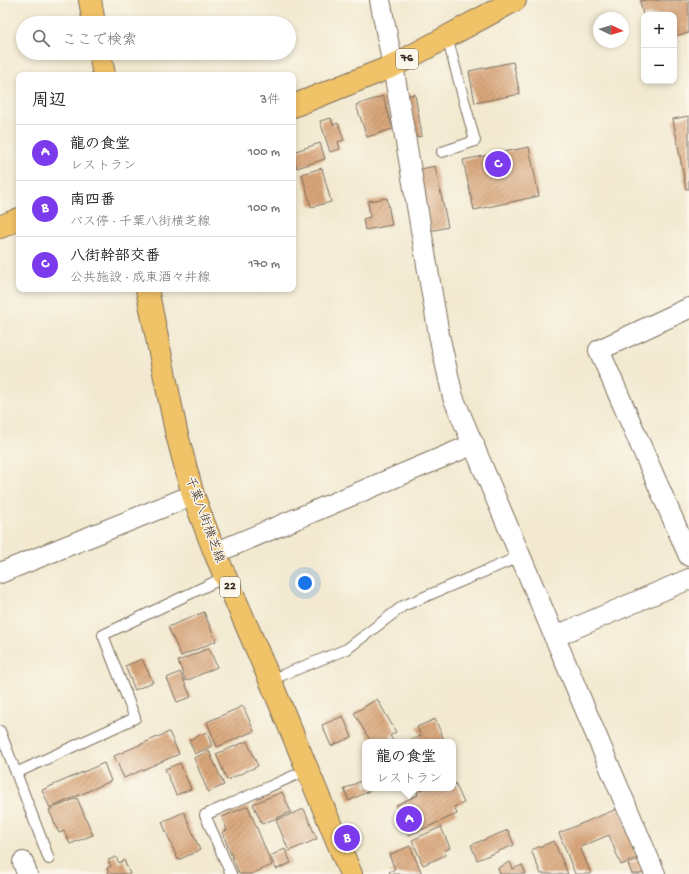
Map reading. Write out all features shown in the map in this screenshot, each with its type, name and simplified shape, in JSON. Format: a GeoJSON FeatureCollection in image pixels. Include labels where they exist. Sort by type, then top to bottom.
{"type":"FeatureCollection","features":[{"type":"Feature","properties":{"kind":"main road"},"geometry":{"type":"LineString","coordinates":[[90,0],[93,16]]}},
{"type":"Feature","properties":{"kind":"main road","name":"76"},"geometry":{"type":"LineString","coordinates":[[296,105],[393,66],[515,0]]}},
{"type":"Feature","properties":{"kind":"main road"},"geometry":{"type":"LineString","coordinates":[[101,60],[103,72]]}},
{"type":"Feature","properties":{"kind":"main road"},"geometry":{"type":"LineString","coordinates":[[0,227],[16,220]]}},
{"type":"Feature","properties":{"kind":"main road","name":"千葉八街横芝線"},"geometry":{"type":"LineString","coordinates":[[148,292],[176,431],[193,496],[215,553],[351,874]]}},
{"type":"Feature","properties":{"kind":"street"},"geometry":{"type":"LineString","coordinates":[[380,0],[393,66],[439,335],[453,397],[655,874]]}},
{"type":"Feature","properties":{"kind":"street"},"geometry":{"type":"LineString","coordinates":[[689,308],[599,350],[689,556]]}},
{"type":"Feature","properties":{"kind":"street"},"geometry":{"type":"LineString","coordinates":[[215,553],[474,444]]}},
{"type":"Feature","properties":{"kind":"street"},"geometry":{"type":"LineString","coordinates":[[0,573],[193,496]]}},
{"type":"Feature","properties":{"kind":"street"},"geometry":{"type":"LineString","coordinates":[[554,637],[689,579]]}},
{"type":"Feature","properties":{"kind":"lane"},"geometry":{"type":"LineString","coordinates":[[442,152],[475,141],[447,37]]}},
{"type":"Feature","properties":{"kind":"lane"},"geometry":{"type":"LineString","coordinates":[[270,680],[347,649],[403,606],[521,556]]}},
{"type":"Feature","properties":{"kind":"lane"},"geometry":{"type":"LineString","coordinates":[[16,773],[135,718],[103,635],[226,577]]}},
{"type":"Feature","properties":{"kind":"lane"},"geometry":{"type":"LineString","coordinates":[[0,731],[49,859]]}},
{"type":"Feature","properties":{"kind":"lane"},"geometry":{"type":"LineString","coordinates":[[231,874],[205,815],[307,770]]}},
{"type":"Feature","properties":{"kind":"building"},"geometry":{"type":"Polygon","coordinates":[[[689,0],[689,33],[677,35],[677,12],[642,12],[640,1],[689,0]]]}},
{"type":"Feature","properties":{"kind":"building"},"geometry":{"type":"Polygon","coordinates":[[[513,62],[520,94],[475,103],[469,71],[513,62]]]}},
{"type":"Feature","properties":{"kind":"building"},"geometry":{"type":"Polygon","coordinates":[[[415,94],[422,136],[410,138],[402,97],[415,94]]]}},
{"type":"Feature","properties":{"kind":"building"},"geometry":{"type":"Polygon","coordinates":[[[383,96],[393,129],[367,137],[356,105],[383,96]]]}},
{"type":"Feature","properties":{"kind":"building"},"geometry":{"type":"Polygon","coordinates":[[[689,116],[689,189],[686,189],[673,119],[689,116]]]}},
{"type":"Feature","properties":{"kind":"building"},"geometry":{"type":"Polygon","coordinates":[[[331,118],[333,125],[338,123],[344,140],[338,142],[340,149],[330,152],[320,121],[331,118]]]}},
{"type":"Feature","properties":{"kind":"building"},"geometry":{"type":"Polygon","coordinates":[[[320,143],[325,159],[297,168],[296,151],[320,143]]]}},
{"type":"Feature","properties":{"kind":"building"},"geometry":{"type":"Polygon","coordinates":[[[529,147],[539,196],[474,210],[463,160],[529,147]]]}},
{"type":"Feature","properties":{"kind":"building"},"geometry":{"type":"Polygon","coordinates":[[[435,166],[448,227],[430,231],[417,170],[435,166]]]}},
{"type":"Feature","properties":{"kind":"building"},"geometry":{"type":"Polygon","coordinates":[[[322,168],[331,202],[311,207],[302,174],[322,168]]]}},
{"type":"Feature","properties":{"kind":"building"},"geometry":{"type":"Polygon","coordinates":[[[387,198],[392,225],[365,230],[363,219],[370,217],[368,201],[387,198]]]}},
{"type":"Feature","properties":{"kind":"building"},"geometry":{"type":"Polygon","coordinates":[[[204,612],[216,641],[181,656],[168,627],[204,612]]]}},
{"type":"Feature","properties":{"kind":"building"},"geometry":{"type":"Polygon","coordinates":[[[209,648],[217,667],[186,681],[178,661],[209,648]]]}},
{"type":"Feature","properties":{"kind":"building"},"geometry":{"type":"Polygon","coordinates":[[[142,659],[153,682],[135,690],[125,666],[142,659]]]}},
{"type":"Feature","properties":{"kind":"building"},"geometry":{"type":"Polygon","coordinates":[[[180,672],[191,697],[177,702],[167,678],[180,672]]]}},
{"type":"Feature","properties":{"kind":"building"},"geometry":{"type":"Polygon","coordinates":[[[377,699],[396,732],[390,736],[392,739],[369,739],[354,713],[377,699]]]}},
{"type":"Feature","properties":{"kind":"building"},"geometry":{"type":"Polygon","coordinates":[[[243,706],[254,731],[217,747],[207,722],[243,706]]]}},
{"type":"Feature","properties":{"kind":"building"},"geometry":{"type":"Polygon","coordinates":[[[343,716],[352,737],[331,746],[322,725],[343,716]]]}},
{"type":"Feature","properties":{"kind":"building"},"geometry":{"type":"Polygon","coordinates":[[[435,719],[444,739],[412,739],[421,736],[417,727],[435,719]]]}},
{"type":"Feature","properties":{"kind":"building"},"geometry":{"type":"Polygon","coordinates":[[[169,732],[179,754],[124,778],[114,756],[169,732]]]}},
{"type":"Feature","properties":{"kind":"building"},"geometry":{"type":"Polygon","coordinates":[[[207,732],[212,746],[195,754],[189,740],[207,732]]]}},
{"type":"Feature","properties":{"kind":"building"},"geometry":{"type":"Polygon","coordinates":[[[247,741],[258,766],[227,780],[216,754],[247,741]]]}},
{"type":"Feature","properties":{"kind":"building"},"geometry":{"type":"Polygon","coordinates":[[[209,751],[224,785],[208,792],[194,758],[209,751]]]}},
{"type":"Feature","properties":{"kind":"building"},"geometry":{"type":"Polygon","coordinates":[[[104,763],[111,781],[50,808],[42,790],[104,763]]]}},
{"type":"Feature","properties":{"kind":"building"},"geometry":{"type":"Polygon","coordinates":[[[180,763],[191,789],[176,795],[165,769],[180,763]]]}},
{"type":"Feature","properties":{"kind":"building"},"geometry":{"type":"Polygon","coordinates":[[[362,780],[362,791],[369,791],[349,801],[344,789],[362,780]]]}},
{"type":"Feature","properties":{"kind":"building"},"geometry":{"type":"Polygon","coordinates":[[[456,785],[464,803],[454,807],[457,814],[409,835],[396,805],[418,795],[417,792],[456,791],[456,785]]]}},
{"type":"Feature","properties":{"kind":"building"},"geometry":{"type":"Polygon","coordinates":[[[282,792],[291,812],[262,824],[253,804],[282,792]]]}},
{"type":"Feature","properties":{"kind":"building"},"geometry":{"type":"Polygon","coordinates":[[[77,798],[93,835],[70,844],[64,831],[59,833],[49,810],[77,798]]]}},
{"type":"Feature","properties":{"kind":"building"},"geometry":{"type":"Polygon","coordinates":[[[248,806],[272,865],[251,874],[239,874],[222,832],[227,830],[222,817],[248,806]]]}},
{"type":"Feature","properties":{"kind":"building"},"geometry":{"type":"Polygon","coordinates":[[[619,808],[639,857],[621,865],[609,835],[580,847],[591,874],[575,874],[559,833],[619,808]]]}},
{"type":"Feature","properties":{"kind":"building"},"geometry":{"type":"Polygon","coordinates":[[[304,809],[317,839],[289,851],[276,820],[304,809]]]}},
{"type":"Feature","properties":{"kind":"building"},"geometry":{"type":"Polygon","coordinates":[[[184,812],[200,850],[178,860],[162,822],[184,812]]]}},
{"type":"Feature","properties":{"kind":"building"},"geometry":{"type":"Polygon","coordinates":[[[441,827],[450,848],[444,851],[446,855],[423,865],[412,840],[441,827]]]}},
{"type":"Feature","properties":{"kind":"building"},"geometry":{"type":"Polygon","coordinates":[[[508,830],[514,845],[477,860],[471,845],[508,830]]]}},
{"type":"Feature","properties":{"kind":"building"},"geometry":{"type":"Polygon","coordinates":[[[554,841],[568,874],[541,874],[531,850],[554,841]]]}},
{"type":"Feature","properties":{"kind":"building"},"geometry":{"type":"Polygon","coordinates":[[[410,846],[422,874],[390,874],[389,872],[395,869],[389,855],[410,846]]]}},
{"type":"Feature","properties":{"kind":"building"},"geometry":{"type":"Polygon","coordinates":[[[285,849],[291,863],[276,869],[270,856],[285,849]]]}},
{"type":"Feature","properties":{"kind":"building"},"geometry":{"type":"Polygon","coordinates":[[[116,857],[119,863],[124,860],[130,874],[109,874],[107,868],[111,866],[108,860],[116,857]]]}},
{"type":"Feature","properties":{"kind":"building"},"geometry":{"type":"Polygon","coordinates":[[[641,859],[646,871],[640,874],[632,874],[628,864],[641,859]]]}},
{"type":"Feature","properties":{"kind":"building"},"geometry":{"type":"Polygon","coordinates":[[[510,862],[513,869],[522,865],[526,874],[500,874],[498,868],[510,862]]]}},
{"type":"Feature","properties":{"kind":"place","name":"八街幹部交番"},"geometry":{"type":"Point","coordinates":[498,164]}},
{"type":"Feature","properties":{"kind":"place","name":"龍の食堂"},"geometry":{"type":"Point","coordinates":[409,819]}},
{"type":"Feature","properties":{"kind":"place","name":"南四番"},"geometry":{"type":"Point","coordinates":[347,838]}}]}
